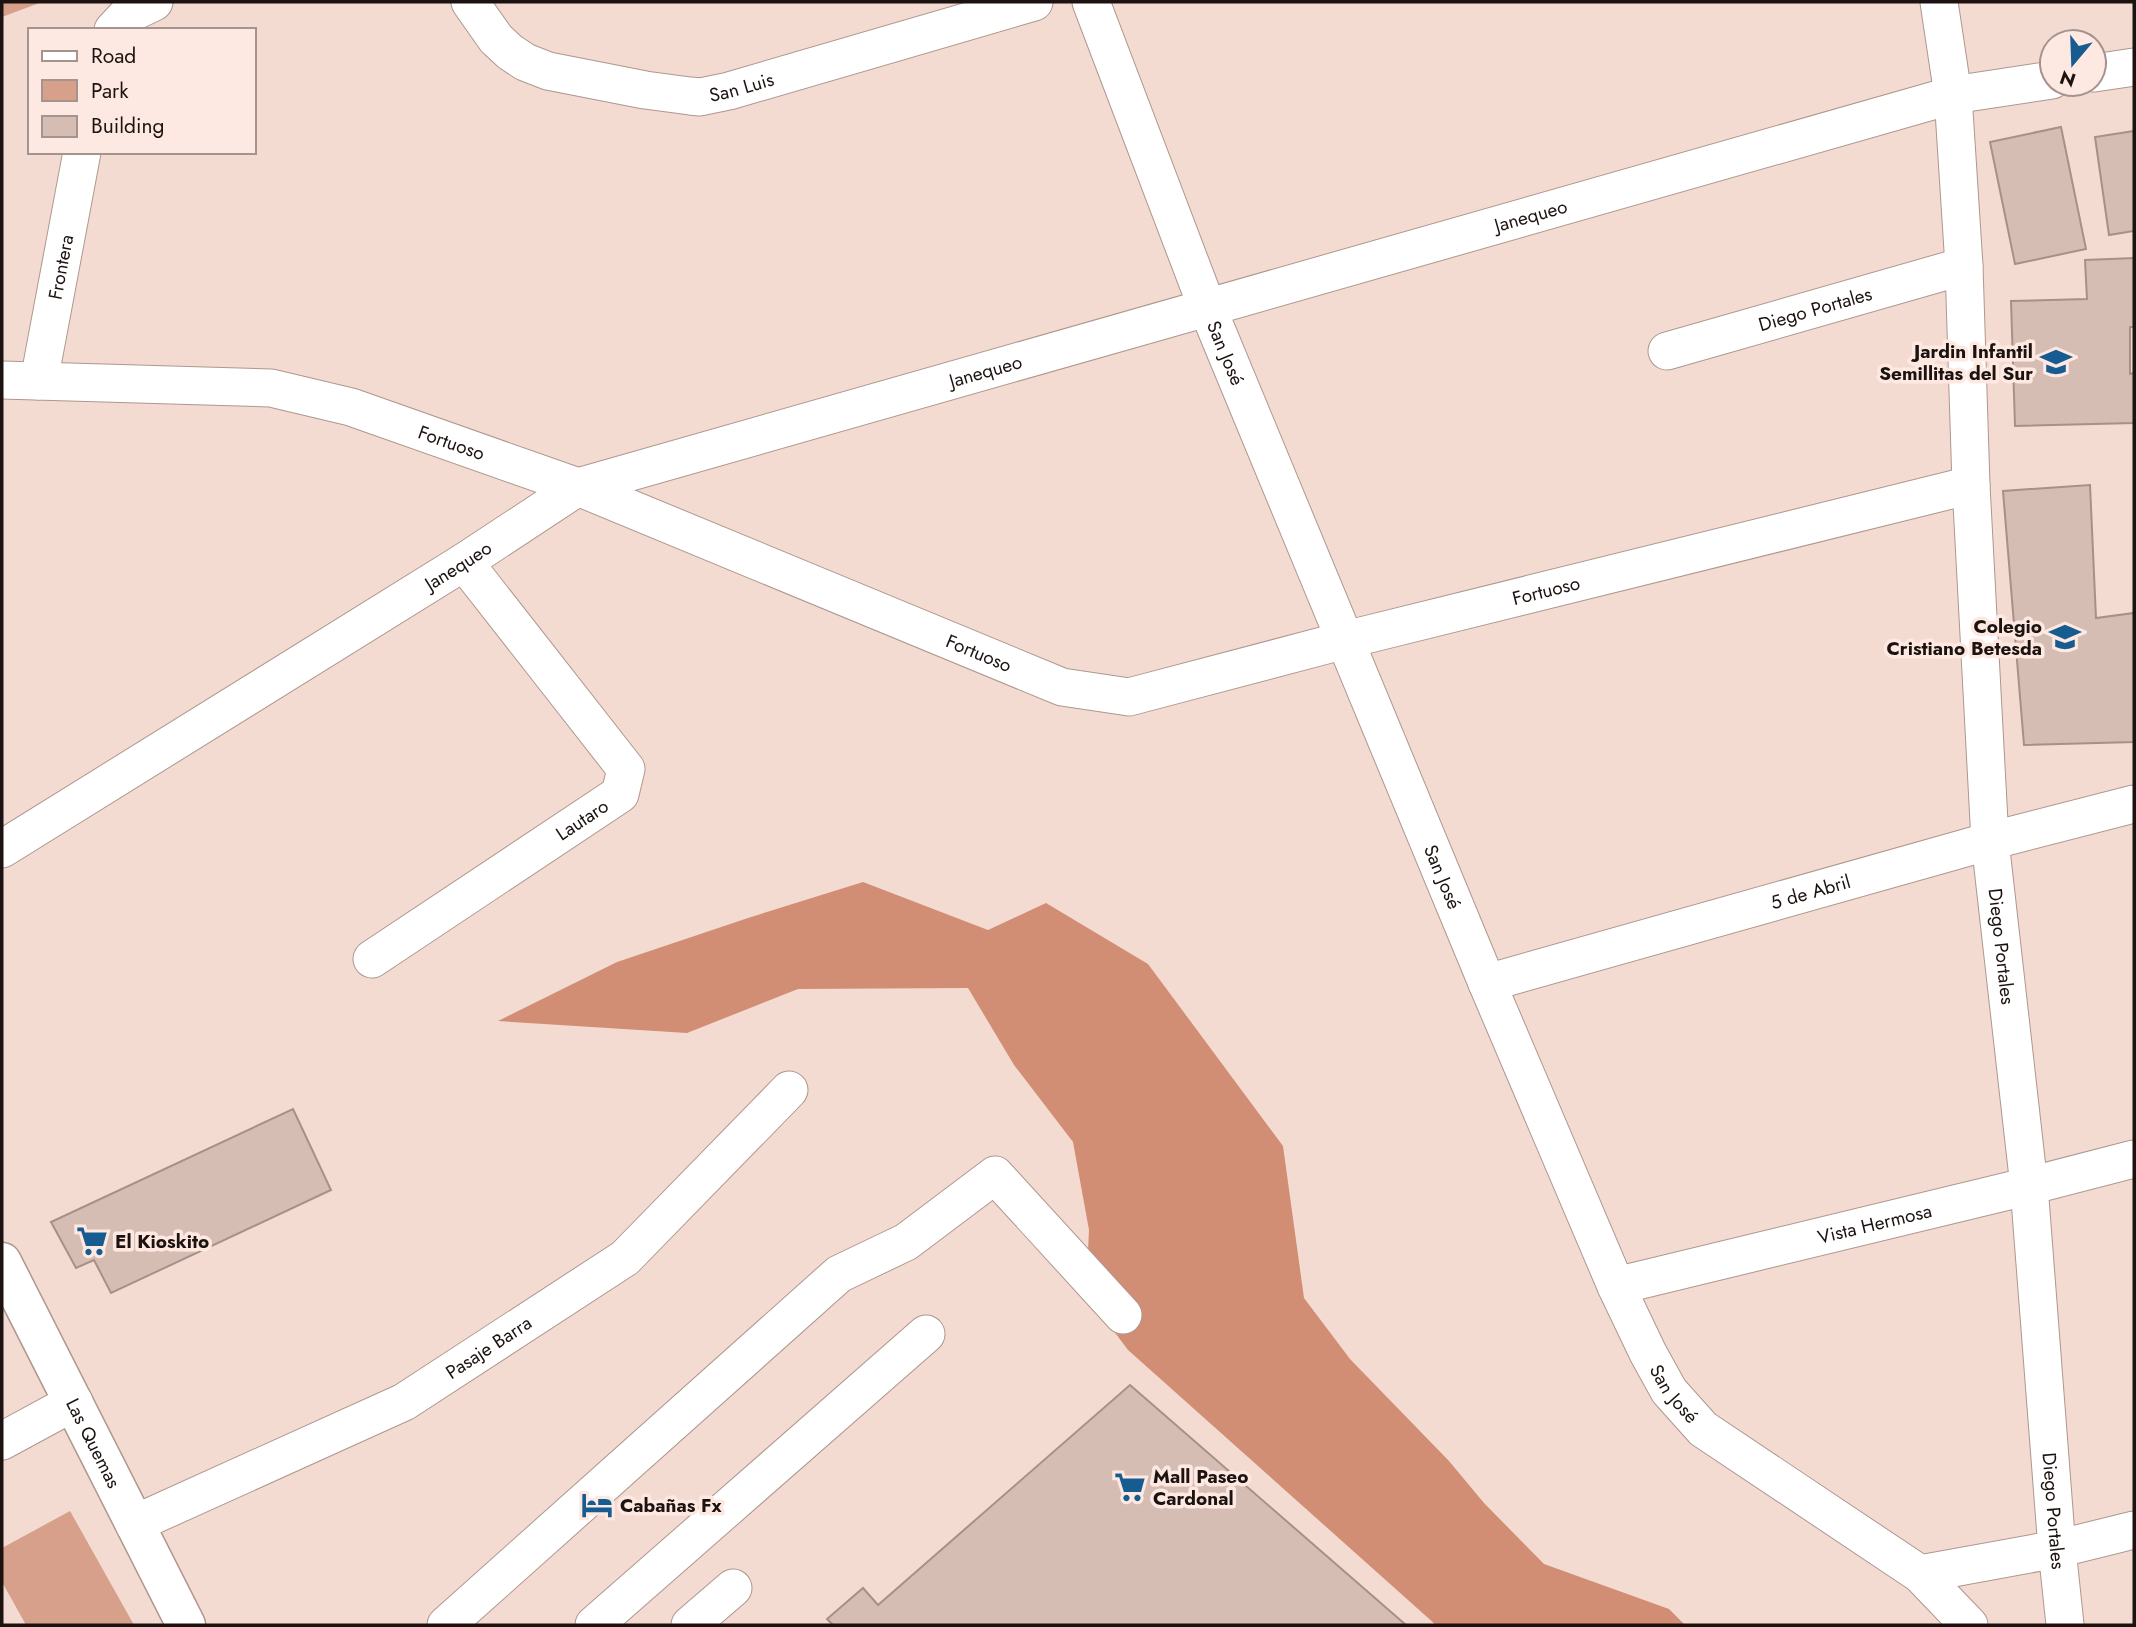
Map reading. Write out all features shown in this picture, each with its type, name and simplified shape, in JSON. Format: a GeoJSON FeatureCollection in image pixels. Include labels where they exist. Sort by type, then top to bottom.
{"type":"FeatureCollection","features":[{"type":"Feature","properties":{"kind":"main road","name":"Las Quemas"},"geometry":{"type":"LineString","coordinates":[[2,1262],[186,1625]]}},
{"type":"Feature","properties":{"kind":"street"},"geometry":{"type":"LineString","coordinates":[[115,28],[127,15],[155,2]]}},
{"type":"Feature","properties":{"kind":"street","name":"San Luis"},"geometry":{"type":"LineString","coordinates":[[470,2],[496,38],[525,62],[548,71],[591,80],[700,97],[729,91],[1034,2]]}},
{"type":"Feature","properties":{"kind":"street","name":"San José"},"geometry":{"type":"LineString","coordinates":[[1091,2],[1207,307],[1487,983],[1616,1286],[1669,1391],[1703,1429],[1920,1574],[1969,1625]]}},
{"type":"Feature","properties":{"kind":"street","name":"Diego Portales"},"geometry":{"type":"LineString","coordinates":[[1939,2],[1953,95],[1964,266],[1971,485],[1990,841],[2029,1186],[2065,1625]]}},
{"type":"Feature","properties":{"kind":"street"},"geometry":{"type":"LineString","coordinates":[[2108,71],[2134,67]]}},
{"type":"Feature","properties":{"kind":"street","name":"Janequeo"},"geometry":{"type":"LineString","coordinates":[[2,849],[464,562],[578,487],[1953,95],[2038,82]]}},
{"type":"Feature","properties":{"kind":"street","name":"Frontera"},"geometry":{"type":"LineString","coordinates":[[39,381],[82,154]]}},
{"type":"Feature","properties":{"kind":"street","name":"Diego Portales"},"geometry":{"type":"LineString","coordinates":[[1667,351],[1964,266]]}},
{"type":"Feature","properties":{"kind":"street","name":"Fortuoso"},"geometry":{"type":"LineString","coordinates":[[2,380],[271,388],[351,407],[578,487],[1062,687],[1129,698],[1345,640],[1971,485]]}},
{"type":"Feature","properties":{"kind":"street","name":"Lautaro"},"geometry":{"type":"LineString","coordinates":[[372,959],[620,794],[626,769],[464,562]]}},
{"type":"Feature","properties":{"kind":"street","name":"5 de Abril"},"geometry":{"type":"LineString","coordinates":[[1487,983],[1990,841],[2134,804]]}},
{"type":"Feature","properties":{"kind":"street","name":"Pasaje Barra"},"geometry":{"type":"LineString","coordinates":[[134,1524],[404,1402],[625,1258],[789,1090]]}},
{"type":"Feature","properties":{"kind":"street","name":"Vista Hermosa"},"geometry":{"type":"LineString","coordinates":[[1616,1286],[2134,1158]]}},
{"type":"Feature","properties":{"kind":"street"},"geometry":{"type":"LineString","coordinates":[[446,1625],[839,1273],[906,1242],[995,1175],[1123,1315]]}},
{"type":"Feature","properties":{"kind":"street"},"geometry":{"type":"LineString","coordinates":[[594,1625],[926,1334]]}},
{"type":"Feature","properties":{"kind":"street"},"geometry":{"type":"LineString","coordinates":[[2,1441],[74,1402]]}},
{"type":"Feature","properties":{"kind":"street"},"geometry":{"type":"LineString","coordinates":[[1920,1574],[2057,1549],[2134,1530]]}},
{"type":"Feature","properties":{"kind":"street"},"geometry":{"type":"LineString","coordinates":[[690,1625],[733,1588]]}},
{"type":"Feature","properties":{"kind":"green space"},"geometry":{"type":"Polygon","coordinates":[[[2,2],[42,2],[2,17],[2,2]]]}},
{"type":"Feature","properties":{"kind":"green space"},"geometry":{"type":"Polygon","coordinates":[[[70,1511],[134,1625],[26,1625],[2,1582],[2,1548],[70,1511]]]}},
{"type":"Feature","properties":{"kind":"shaded area"},"geometry":{"type":"Polygon","coordinates":[[[863,882],[988,930],[1046,903],[1148,964],[1283,1146],[1304,1298],[1350,1359],[1544,1564],[1669,1609],[1685,1625],[1436,1625],[1128,1350],[1086,1294],[1089,1230],[1073,1142],[1014,1065],[968,988],[798,989],[687,1033],[498,1021],[617,962],[863,882]]]}},
{"type":"Feature","properties":{"kind":"building"},"geometry":{"type":"Polygon","coordinates":[[[2061,127],[2086,249],[2015,264],[1990,142],[2061,127]]]}},
{"type":"Feature","properties":{"kind":"building"},"geometry":{"type":"Polygon","coordinates":[[[2134,131],[2134,231],[2109,235],[2095,137],[2134,131]]]}},
{"type":"Feature","properties":{"kind":"building"},"geometry":{"type":"Polygon","coordinates":[[[2134,258],[2134,327],[2130,327],[2130,374],[2134,373],[2134,423],[2015,426],[2011,301],[2087,299],[2085,260],[2134,258]]]}},
{"type":"Feature","properties":{"kind":"building"},"geometry":{"type":"Polygon","coordinates":[[[2090,485],[2096,618],[2134,613],[2134,742],[2024,745],[2003,491],[2090,485]]]}},
{"type":"Feature","properties":{"kind":"building"},"geometry":{"type":"Polygon","coordinates":[[[293,1109],[331,1190],[111,1293],[94,1260],[76,1268],[51,1222],[293,1109]]]}},
{"type":"Feature","properties":{"kind":"building","name":"Mall Paseo Cardonal"},"geometry":{"type":"Polygon","coordinates":[[[1130,1385],[1406,1625],[833,1625],[827,1619],[863,1588],[878,1605],[1130,1385]]]}},
{"type":"Feature","properties":{"kind":"place","name":"Jardin Infantil Semillitas del Sur"},"geometry":{"type":"Point","coordinates":[2056,362]}},
{"type":"Feature","properties":{"kind":"place","name":"Colegio Cristiano Betesda"},"geometry":{"type":"Point","coordinates":[2065,637]}},
{"type":"Feature","properties":{"kind":"place","name":"El Kioskito"},"geometry":{"type":"Point","coordinates":[92,1241]}},
{"type":"Feature","properties":{"kind":"place","name":"Mall Paseo Cardonal"},"geometry":{"type":"Point","coordinates":[1130,1487]}},
{"type":"Feature","properties":{"kind":"place","name":"Cabañas Fx"},"geometry":{"type":"Point","coordinates":[597,1505]}}]}
